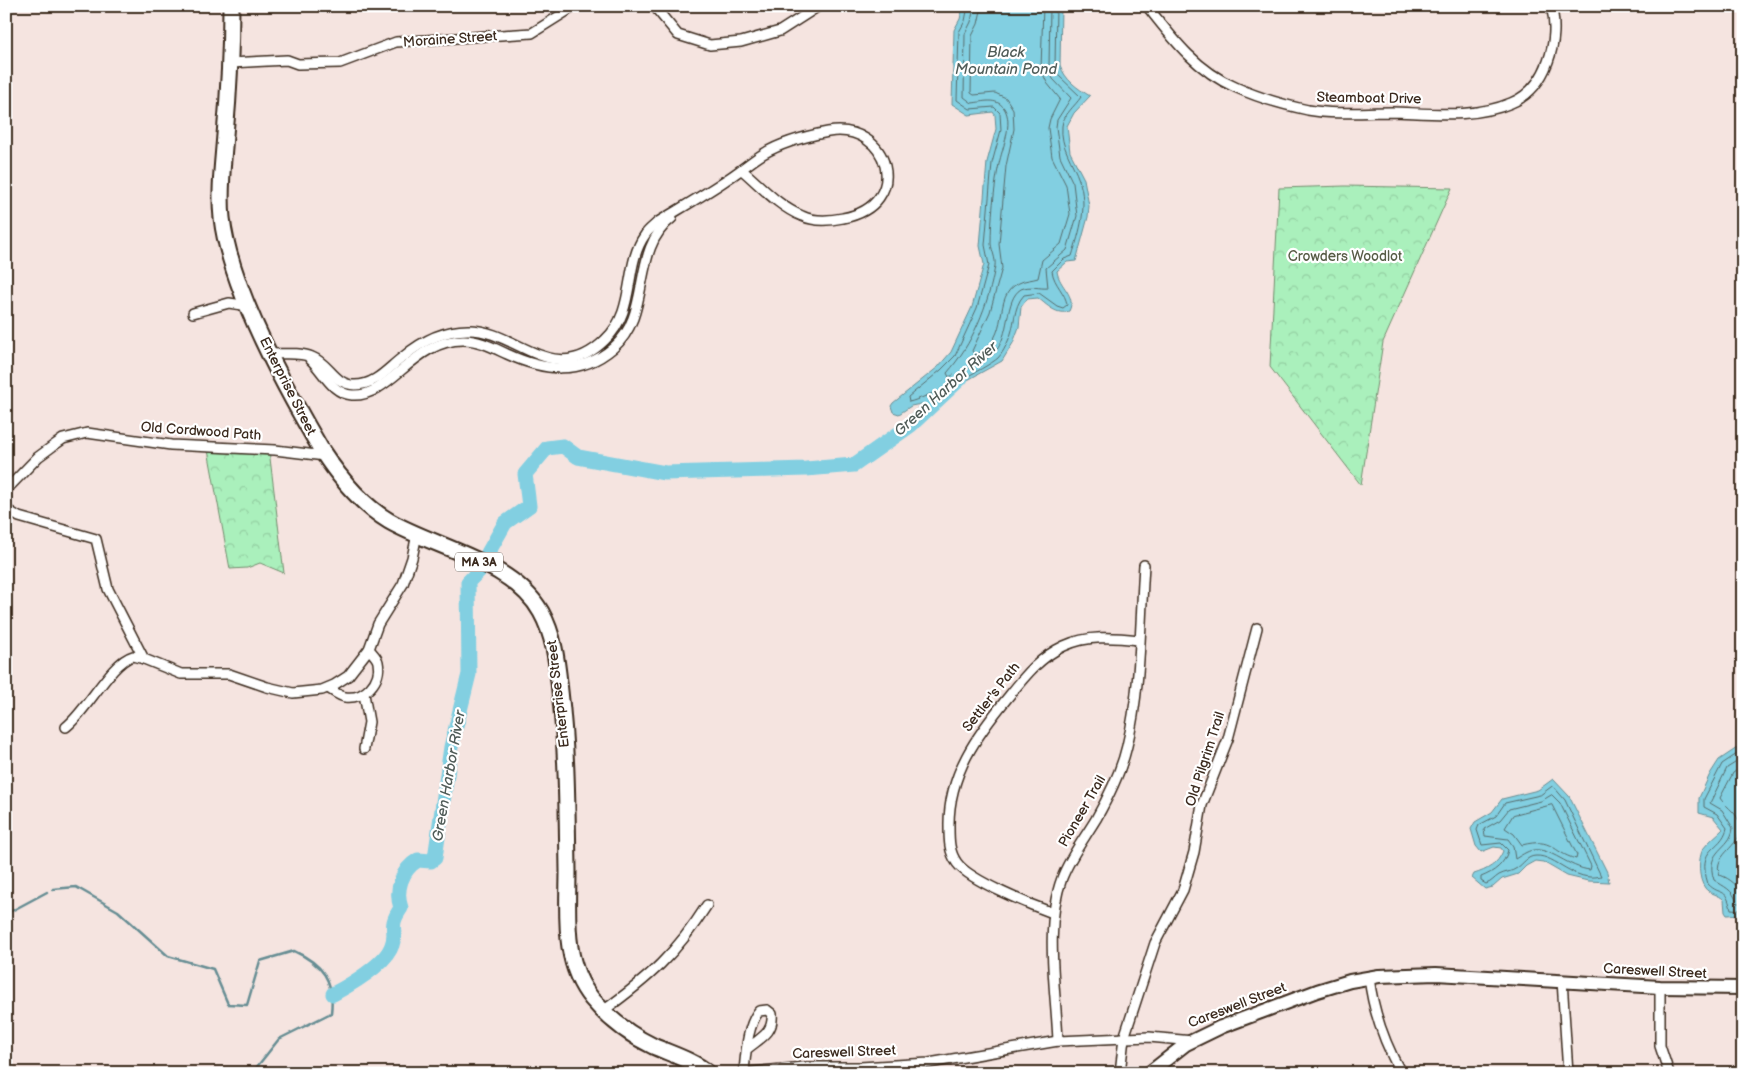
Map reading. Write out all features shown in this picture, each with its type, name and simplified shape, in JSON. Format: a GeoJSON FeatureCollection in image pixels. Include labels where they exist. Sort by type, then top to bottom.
{"type":"FeatureCollection","features":[{"type":"Feature","properties":{"kind":"main road","name":"MA 3A"},"geometry":{"type":"LineString","coordinates":[[231,6],[232,59]]}},
{"type":"Feature","properties":{"kind":"main road","name":"Enterprise Street"},"geometry":{"type":"LineString","coordinates":[[232,59],[222,180],[222,218],[228,252],[249,306],[271,354],[325,456],[352,490],[378,513],[417,534],[476,560],[509,580],[536,604],[550,630],[557,667],[565,739],[569,944],[578,979],[603,1011],[639,1038],[693,1063],[708,1073]]}},
{"type":"Feature","properties":{"kind":"main road","name":"Careswell Street"},"geometry":{"type":"LineString","coordinates":[[1194,1041],[1221,1027],[1318,991],[1369,977],[1423,974],[1562,980],[1660,987],[1743,988]]}},
{"type":"Feature","properties":{"kind":"main road"},"geometry":{"type":"LineString","coordinates":[[1149,1073],[1170,1055],[1194,1041]]}},
{"type":"Feature","properties":{"kind":"street","name":"Moraine Street"},"geometry":{"type":"LineString","coordinates":[[232,59],[287,60],[298,64],[340,63],[396,42],[532,33],[575,6]]}},
{"type":"Feature","properties":{"kind":"street"},"geometry":{"type":"LineString","coordinates":[[654,6],[678,35],[710,45],[741,42],[780,31],[819,6]]}},
{"type":"Feature","properties":{"kind":"street","name":"Steamboat Drive"},"geometry":{"type":"LineString","coordinates":[[1147,6],[1182,51],[1203,70],[1234,87],[1308,110],[1364,113],[1486,112],[1521,99],[1537,82],[1548,63],[1555,34],[1551,6]]}},
{"type":"Feature","properties":{"kind":"street"},"geometry":{"type":"LineString","coordinates":[[271,354],[312,356],[320,361],[340,381],[347,384],[382,381],[416,347],[435,336],[466,330],[490,334],[528,352],[554,359],[574,357],[586,353],[602,343],[612,333],[622,316],[636,260],[645,235],[658,222],[742,170],[764,154],[788,143],[829,132],[842,131],[854,133],[873,145],[882,155],[888,176],[882,196],[874,205],[851,216],[824,221],[809,219],[790,211],[742,170]]}},
{"type":"Feature","properties":{"kind":"street"},"geometry":{"type":"LineString","coordinates":[[399,366],[437,345],[465,340],[485,345],[546,368],[574,368],[584,365],[608,352],[621,341],[630,326],[638,301],[645,264],[654,238],[666,222],[698,198]]}},
{"type":"Feature","properties":{"kind":"street"},"geometry":{"type":"LineString","coordinates":[[636,260],[645,264]]}},
{"type":"Feature","properties":{"kind":"street"},"geometry":{"type":"LineString","coordinates":[[193,314],[229,303],[249,306]]}},
{"type":"Feature","properties":{"kind":"street"},"geometry":{"type":"LineString","coordinates":[[465,340],[466,330]]}},
{"type":"Feature","properties":{"kind":"street"},"geometry":{"type":"LineString","coordinates":[[602,343],[608,352]]}},
{"type":"Feature","properties":{"kind":"street"},"geometry":{"type":"LineString","coordinates":[[524,361],[528,352]]}},
{"type":"Feature","properties":{"kind":"street","name":"Old Cordwood Path"},"geometry":{"type":"LineString","coordinates":[[6,490],[38,457],[53,446],[63,439],[87,433],[171,445],[275,450],[325,456]]}},
{"type":"Feature","properties":{"kind":"street"},"geometry":{"type":"LineString","coordinates":[[6,509],[19,517],[96,539],[108,589],[144,659]]}},
{"type":"Feature","properties":{"kind":"street"},"geometry":{"type":"LineString","coordinates":[[66,728],[83,711],[123,661],[133,656],[181,674],[229,674],[267,687],[293,693],[328,688],[348,676],[369,649],[378,624],[403,584],[417,534]]}},
{"type":"Feature","properties":{"kind":"street","name":"Pioneer Trail"},"geometry":{"type":"LineString","coordinates":[[1058,1041],[1053,913],[1059,886],[1071,857],[1095,820],[1120,770],[1134,708],[1144,565]]}},
{"type":"Feature","properties":{"kind":"street","name":"Old Pilgrim Trail"},"geometry":{"type":"LineString","coordinates":[[1120,1073],[1124,1038],[1155,943],[1183,890],[1194,852],[1202,805],[1228,739],[1257,628]]}},
{"type":"Feature","properties":{"kind":"street","name":"Settler's Path"},"geometry":{"type":"LineString","coordinates":[[1053,913],[976,879],[958,865],[950,850],[949,836],[951,798],[957,776],[969,749],[986,723],[1026,675],[1051,652],[1066,645],[1088,639],[1139,640]]}},
{"type":"Feature","properties":{"kind":"street"},"geometry":{"type":"LineString","coordinates":[[328,688],[346,698],[364,694],[374,682],[378,669],[378,662],[369,649]]}},
{"type":"Feature","properties":{"kind":"street"},"geometry":{"type":"LineString","coordinates":[[364,694],[369,722],[364,749]]}},
{"type":"Feature","properties":{"kind":"street"},"geometry":{"type":"LineString","coordinates":[[603,1011],[661,966],[680,944],[707,904]]}},
{"type":"Feature","properties":{"kind":"street"},"geometry":{"type":"LineString","coordinates":[[1369,977],[1372,1006],[1383,1037],[1401,1073]]}},
{"type":"Feature","properties":{"kind":"street"},"geometry":{"type":"LineString","coordinates":[[1562,980],[1568,1073]]}},
{"type":"Feature","properties":{"kind":"street"},"geometry":{"type":"LineString","coordinates":[[1660,987],[1660,1046],[1670,1073]]}},
{"type":"Feature","properties":{"kind":"street","name":"Careswell Street"},"geometry":{"type":"LineString","coordinates":[[743,1072],[825,1066],[903,1065],[954,1059],[1030,1044],[1058,1041],[1124,1038],[1194,1041]]}},
{"type":"Feature","properties":{"kind":"street"},"geometry":{"type":"LineString","coordinates":[[743,1072],[747,1049]]}},
{"type":"Feature","properties":{"kind":"green space","name":"Crowders Woodlot"},"geometry":{"type":"Polygon","coordinates":[[[1345,186],[1452,188],[1383,342],[1361,485],[1270,367],[1279,188],[1345,186]]]}},
{"type":"Feature","properties":{"kind":"green space"},"geometry":{"type":"Polygon","coordinates":[[[208,450],[269,450],[284,573],[260,563],[247,568],[230,569],[208,450]]]}},
{"type":"Feature","properties":{"kind":"water","name":"Black Mountain Pond"},"geometry":{"type":"Polygon","coordinates":[[[963,6],[1061,6],[1060,65],[1068,79],[1090,96],[1074,113],[1067,126],[1070,152],[1084,179],[1089,206],[1088,217],[1076,261],[1067,262],[1057,271],[1058,277],[1071,300],[1069,311],[1056,311],[1038,298],[1027,299],[1021,307],[1019,327],[1013,343],[1002,361],[926,403],[911,406],[899,414],[893,412],[891,406],[893,403],[938,367],[951,352],[972,307],[984,264],[980,246],[987,162],[996,129],[995,115],[993,112],[969,115],[952,104],[954,30],[960,19],[963,6]]]}},
{"type":"Feature","properties":{"kind":"water"},"geometry":{"type":"Polygon","coordinates":[[[1743,744],[1743,914],[1727,915],[1724,900],[1707,890],[1701,879],[1701,853],[1723,829],[1713,817],[1699,813],[1699,798],[1719,760],[1743,744]]]}},
{"type":"Feature","properties":{"kind":"water"},"geometry":{"type":"Polygon","coordinates":[[[1553,779],[1569,796],[1607,872],[1609,882],[1588,881],[1567,876],[1543,862],[1535,861],[1518,874],[1502,879],[1493,887],[1485,889],[1472,878],[1474,874],[1495,863],[1503,851],[1501,848],[1494,847],[1481,852],[1476,846],[1471,829],[1475,822],[1492,812],[1502,799],[1538,790],[1553,779]]]}},
{"type":"Feature","properties":{"kind":"waterway","name":"Green Harbor River"},"geometry":{"type":"LineString","coordinates":[[488,553],[505,523],[529,506],[525,474],[547,448],[563,446],[578,457],[665,473],[806,469],[854,465],[911,425],[961,378]]}},
{"type":"Feature","properties":{"kind":"waterway","name":"Green Harbor River"},"geometry":{"type":"LineString","coordinates":[[333,994],[367,973],[383,959],[394,940],[394,924],[401,908],[399,888],[407,869],[418,860],[431,861],[435,858],[451,747],[469,674],[468,582],[482,568]]}},
{"type":"Feature","properties":{"kind":"waterway"},"geometry":{"type":"LineString","coordinates":[[53,889],[76,887],[118,911],[168,956],[213,969],[228,1004],[247,1005],[260,961],[294,951],[319,968],[324,974],[331,991],[331,1013],[279,1039],[256,1068],[256,1073]]}},
{"type":"Feature","properties":{"kind":"waterway"},"geometry":{"type":"LineString","coordinates":[[6,914],[47,892]]}}]}
